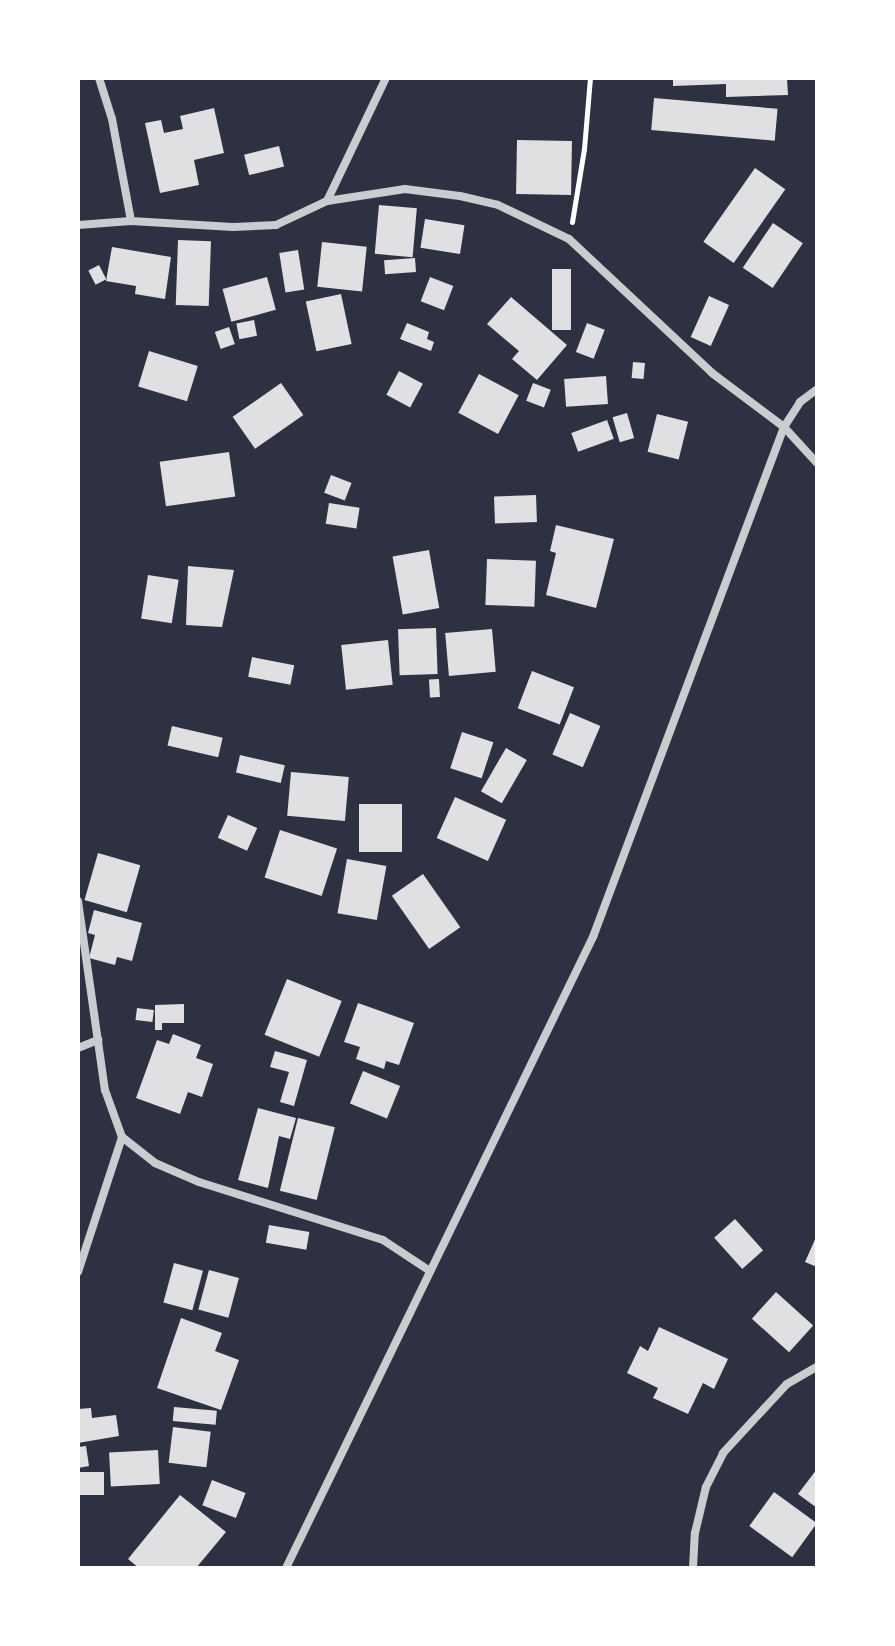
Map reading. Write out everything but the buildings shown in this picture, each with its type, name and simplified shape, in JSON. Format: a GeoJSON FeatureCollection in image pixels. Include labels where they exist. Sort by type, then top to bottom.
{"type":"FeatureCollection","features":[{"type":"Feature","properties":{"kind":"street"},"geometry":{"type":"LineString","coordinates":[[99,78],[112,119],[131,221]]}},
{"type":"Feature","properties":{"kind":"street"},"geometry":{"type":"LineString","coordinates":[[327,201],[386,78]]}},
{"type":"Feature","properties":{"kind":"street"},"geometry":{"type":"LineString","coordinates":[[78,225],[131,221],[233,227],[276,225],[327,201],[405,189],[460,196],[498,205],[569,239],[712,373],[784,427],[817,463]]}},
{"type":"Feature","properties":{"kind":"street"},"geometry":{"type":"LineString","coordinates":[[286,1568],[593,937],[784,427],[800,402],[817,389]]}},
{"type":"Feature","properties":{"kind":"street"},"geometry":{"type":"LineString","coordinates":[[78,901],[105,1090],[122,1137],[155,1163],[199,1182],[383,1240],[430,1271]]}},
{"type":"Feature","properties":{"kind":"street"},"geometry":{"type":"LineString","coordinates":[[78,1048],[98,1040]]}},
{"type":"Feature","properties":{"kind":"street"},"geometry":{"type":"LineString","coordinates":[[78,1272],[122,1137]]}},
{"type":"Feature","properties":{"kind":"street"},"geometry":{"type":"LineString","coordinates":[[693,1568],[695,1533],[706,1487],[723,1453],[787,1384],[817,1367]]}},
{"type":"Feature","properties":{"kind":"path"},"geometry":{"type":"LineString","coordinates":[[569,239],[584,149],[590,78]]}}]}
